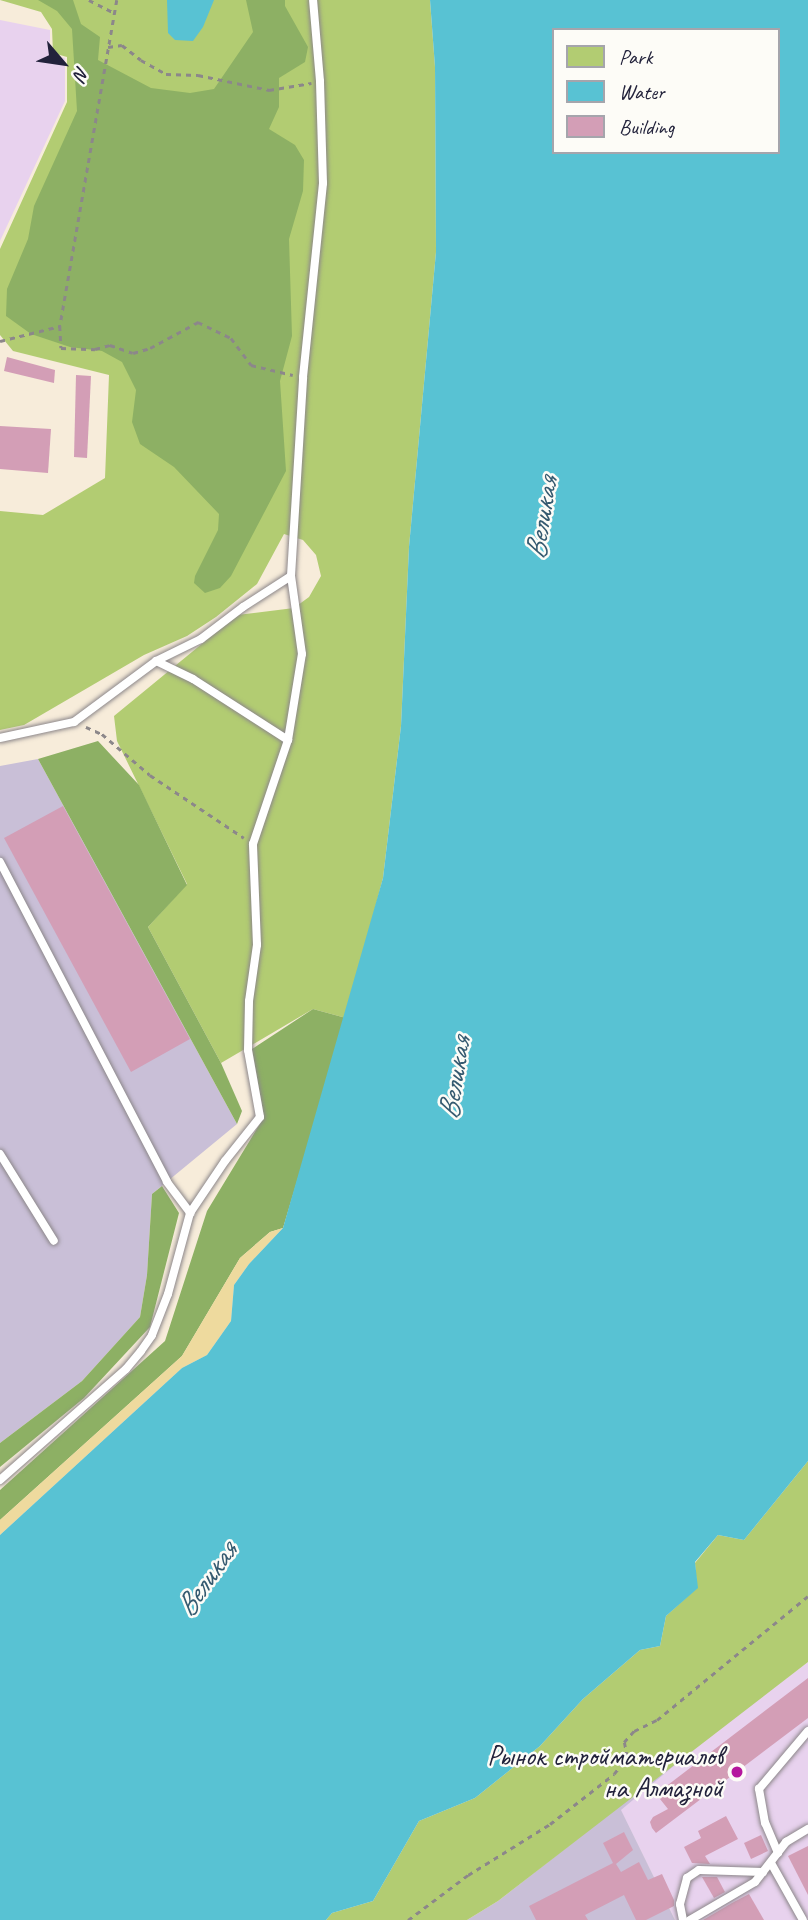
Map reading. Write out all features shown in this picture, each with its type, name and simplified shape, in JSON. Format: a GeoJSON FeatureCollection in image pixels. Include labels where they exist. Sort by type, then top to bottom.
{"type":"FeatureCollection","features":[{"type":"Feature","properties":{"kind":"lane"},"geometry":{"type":"LineString","coordinates":[[0,1480],[126,1369],[141,1351],[152,1335],[168,1294],[190,1213],[217,1171],[260,1117],[248,1050],[249,1001],[257,945],[253,844],[288,740],[302,654],[291,576],[303,377],[323,183],[320,81],[313,0]]}},
{"type":"Feature","properties":{"kind":"lane"},"geometry":{"type":"LineString","coordinates":[[0,738],[74,722],[156,661],[201,639],[243,607],[291,576]]}},
{"type":"Feature","properties":{"kind":"lane"},"geometry":{"type":"LineString","coordinates":[[156,661],[193,679],[288,740]]}},
{"type":"Feature","properties":{"kind":"lane"},"geometry":{"type":"LineString","coordinates":[[0,862],[167,1182],[190,1213]]}},
{"type":"Feature","properties":{"kind":"lane"},"geometry":{"type":"LineString","coordinates":[[0,1154],[54,1241]]}},
{"type":"Feature","properties":{"kind":"lane"},"geometry":{"type":"LineString","coordinates":[[778,1853],[765,1822],[759,1789],[808,1731]]}},
{"type":"Feature","properties":{"kind":"lane"},"geometry":{"type":"LineString","coordinates":[[690,1920],[755,1882],[786,1842],[808,1829]]}},
{"type":"Feature","properties":{"kind":"lane"},"geometry":{"type":"LineString","coordinates":[[771,1863],[803,1920]]}},
{"type":"Feature","properties":{"kind":"lane"},"geometry":{"type":"LineString","coordinates":[[683,1920],[680,1904],[687,1878],[699,1870],[763,1872]]}},
{"type":"Feature","properties":{"kind":"path"},"geometry":{"type":"LineString","coordinates":[[89,0],[116,13]]}},
{"type":"Feature","properties":{"kind":"path"},"geometry":{"type":"LineString","coordinates":[[117,0],[60,326],[61,348],[119,346],[133,353],[150,348],[198,323],[231,338],[251,365],[303,377]]}},
{"type":"Feature","properties":{"kind":"path"},"geometry":{"type":"LineString","coordinates":[[108,47],[122,45],[166,74],[198,75],[269,90],[320,81]]}},
{"type":"Feature","properties":{"kind":"path"},"geometry":{"type":"LineString","coordinates":[[0,341],[60,326]]}},
{"type":"Feature","properties":{"kind":"path"},"geometry":{"type":"LineString","coordinates":[[74,722],[102,734],[150,775],[253,844]]}},
{"type":"Feature","properties":{"kind":"path"},"geometry":{"type":"LineString","coordinates":[[408,1920],[468,1875],[550,1824],[614,1774],[627,1757],[624,1742],[634,1731],[657,1720],[808,1596]]}},
{"type":"Feature","properties":{"kind":"shaded area"},"geometry":{"type":"Polygon","coordinates":[[[0,20],[50,30],[50,55],[65,58],[65,101],[0,241],[0,20]]]}},
{"type":"Feature","properties":{"kind":"shaded area"},"geometry":{"type":"Polygon","coordinates":[[[38,759],[237,1124],[152,1194],[147,1275],[140,1317],[82,1381],[0,1443],[0,766],[38,759]]]}},
{"type":"Feature","properties":{"kind":"shaded area","name":"Рынок стройматериалов на Алмазной"},"geometry":{"type":"Polygon","coordinates":[[[808,1662],[808,1920],[675,1920],[620,1809],[712,1734],[808,1662]]]}},
{"type":"Feature","properties":{"kind":"shaded area"},"geometry":{"type":"Polygon","coordinates":[[[712,1734],[621,1810],[675,1920],[467,1920],[498,1901],[712,1734]]]}},
{"type":"Feature","properties":{"kind":"green space"},"geometry":{"type":"Polygon","coordinates":[[[0,0],[430,0],[435,67],[436,252],[409,547],[401,726],[383,878],[346,1018],[313,1009],[221,1063],[148,927],[187,884],[117,741],[114,716],[237,615],[294,608],[309,597],[321,576],[316,555],[303,540],[284,534],[257,584],[216,617],[187,636],[144,655],[24,725],[0,730],[0,511],[43,515],[105,478],[109,375],[13,351],[0,335],[0,249],[67,102],[67,57],[53,53],[52,29],[41,12],[0,0]]]}},
{"type":"Feature","properties":{"kind":"green space"},"geometry":{"type":"Polygon","coordinates":[[[38,0],[73,0],[81,24],[100,37],[98,60],[151,88],[190,93],[214,89],[253,32],[246,0],[285,0],[285,6],[308,47],[305,62],[279,78],[279,107],[269,129],[295,145],[304,160],[303,191],[289,239],[292,336],[280,381],[286,471],[231,576],[220,588],[205,593],[194,583],[195,576],[218,530],[219,514],[174,467],[140,444],[132,422],[136,390],[122,362],[102,351],[70,347],[31,334],[6,316],[7,289],[28,239],[34,206],[77,111],[72,29],[57,11],[38,0]]]}},
{"type":"Feature","properties":{"kind":"green space"},"geometry":{"type":"Polygon","coordinates":[[[98,741],[139,785],[187,885],[148,927],[221,1063],[242,1111],[237,1124],[38,759],[98,741]]]}},
{"type":"Feature","properties":{"kind":"green space"},"geometry":{"type":"Polygon","coordinates":[[[313,1009],[346,1018],[283,1228],[270,1232],[240,1258],[182,1356],[0,1520],[0,1490],[165,1341],[207,1211],[264,1117],[252,1049],[313,1009]]]}},
{"type":"Feature","properties":{"kind":"green space"},"geometry":{"type":"Polygon","coordinates":[[[162,1186],[179,1213],[150,1327],[84,1398],[0,1467],[0,1443],[82,1381],[140,1317],[147,1275],[152,1194],[162,1186]]]}},
{"type":"Feature","properties":{"kind":"green space"},"geometry":{"type":"Polygon","coordinates":[[[808,1461],[808,1662],[498,1901],[467,1920],[326,1920],[332,1913],[373,1901],[419,1821],[475,1798],[540,1746],[583,1699],[640,1650],[660,1646],[666,1616],[697,1588],[695,1563],[718,1535],[744,1540],[808,1461]]]}},
{"type":"Feature","properties":{"kind":"sand"},"geometry":{"type":"Polygon","coordinates":[[[283,1228],[249,1264],[234,1285],[231,1321],[207,1355],[182,1368],[0,1535],[0,1520],[182,1356],[240,1258],[270,1232],[283,1228]]]}},
{"type":"Feature","properties":{"kind":"water"},"geometry":{"type":"Polygon","coordinates":[[[167,0],[214,0],[203,27],[193,41],[175,40],[168,33],[167,0]]]}},
{"type":"Feature","properties":{"kind":"water","name":"Великая"},"geometry":{"type":"Polygon","coordinates":[[[430,0],[808,0],[808,1461],[744,1540],[718,1535],[695,1562],[698,1588],[666,1616],[660,1646],[640,1650],[583,1699],[540,1746],[475,1798],[419,1821],[373,1901],[332,1913],[326,1920],[0,1920],[0,1535],[182,1368],[207,1355],[231,1321],[234,1285],[249,1264],[283,1228],[383,878],[401,726],[409,547],[436,252],[435,67],[430,0]]]}},
{"type":"Feature","properties":{"kind":"building"},"geometry":{"type":"Polygon","coordinates":[[[7,357],[55,370],[54,383],[4,371],[7,357]]]}},
{"type":"Feature","properties":{"kind":"building"},"geometry":{"type":"Polygon","coordinates":[[[76,375],[91,376],[87,458],[74,457],[76,375]]]}},
{"type":"Feature","properties":{"kind":"building"},"geometry":{"type":"Polygon","coordinates":[[[0,426],[51,429],[48,473],[0,469],[0,426]]]}},
{"type":"Feature","properties":{"kind":"building"},"geometry":{"type":"Polygon","coordinates":[[[63,806],[190,1039],[131,1072],[4,838],[63,806]]]}},
{"type":"Feature","properties":{"kind":"building"},"geometry":{"type":"Polygon","coordinates":[[[808,1678],[808,1718],[656,1833],[650,1822],[653,1817],[668,1809],[656,1794],[808,1678]]]}},
{"type":"Feature","properties":{"kind":"building"},"geometry":{"type":"Polygon","coordinates":[[[726,1816],[738,1839],[705,1856],[710,1864],[692,1863],[684,1847],[701,1838],[698,1831],[726,1816]]]}},
{"type":"Feature","properties":{"kind":"building"},"geometry":{"type":"Polygon","coordinates":[[[624,1832],[633,1850],[616,1864],[621,1872],[639,1862],[648,1880],[662,1874],[674,1900],[674,1906],[646,1920],[636,1920],[624,1895],[585,1915],[588,1920],[536,1920],[529,1906],[613,1863],[603,1843],[624,1832]]]}},
{"type":"Feature","properties":{"kind":"building"},"geometry":{"type":"Polygon","coordinates":[[[761,1835],[768,1851],[751,1859],[744,1843],[761,1835]]]}},
{"type":"Feature","properties":{"kind":"building"},"geometry":{"type":"Polygon","coordinates":[[[808,1846],[808,1895],[788,1856],[808,1846]]]}},
{"type":"Feature","properties":{"kind":"building"},"geometry":{"type":"Polygon","coordinates":[[[702,1877],[717,1877],[725,1892],[714,1898],[702,1877]]]}},
{"type":"Feature","properties":{"kind":"building"},"geometry":{"type":"Polygon","coordinates":[[[749,1894],[764,1920],[703,1920],[732,1903],[749,1894]]]}},
{"type":"Feature","properties":{"kind":"place","name":"Рынок стройматериалов на Алмазной"},"geometry":{"type":"Point","coordinates":[737,1772]}}]}
